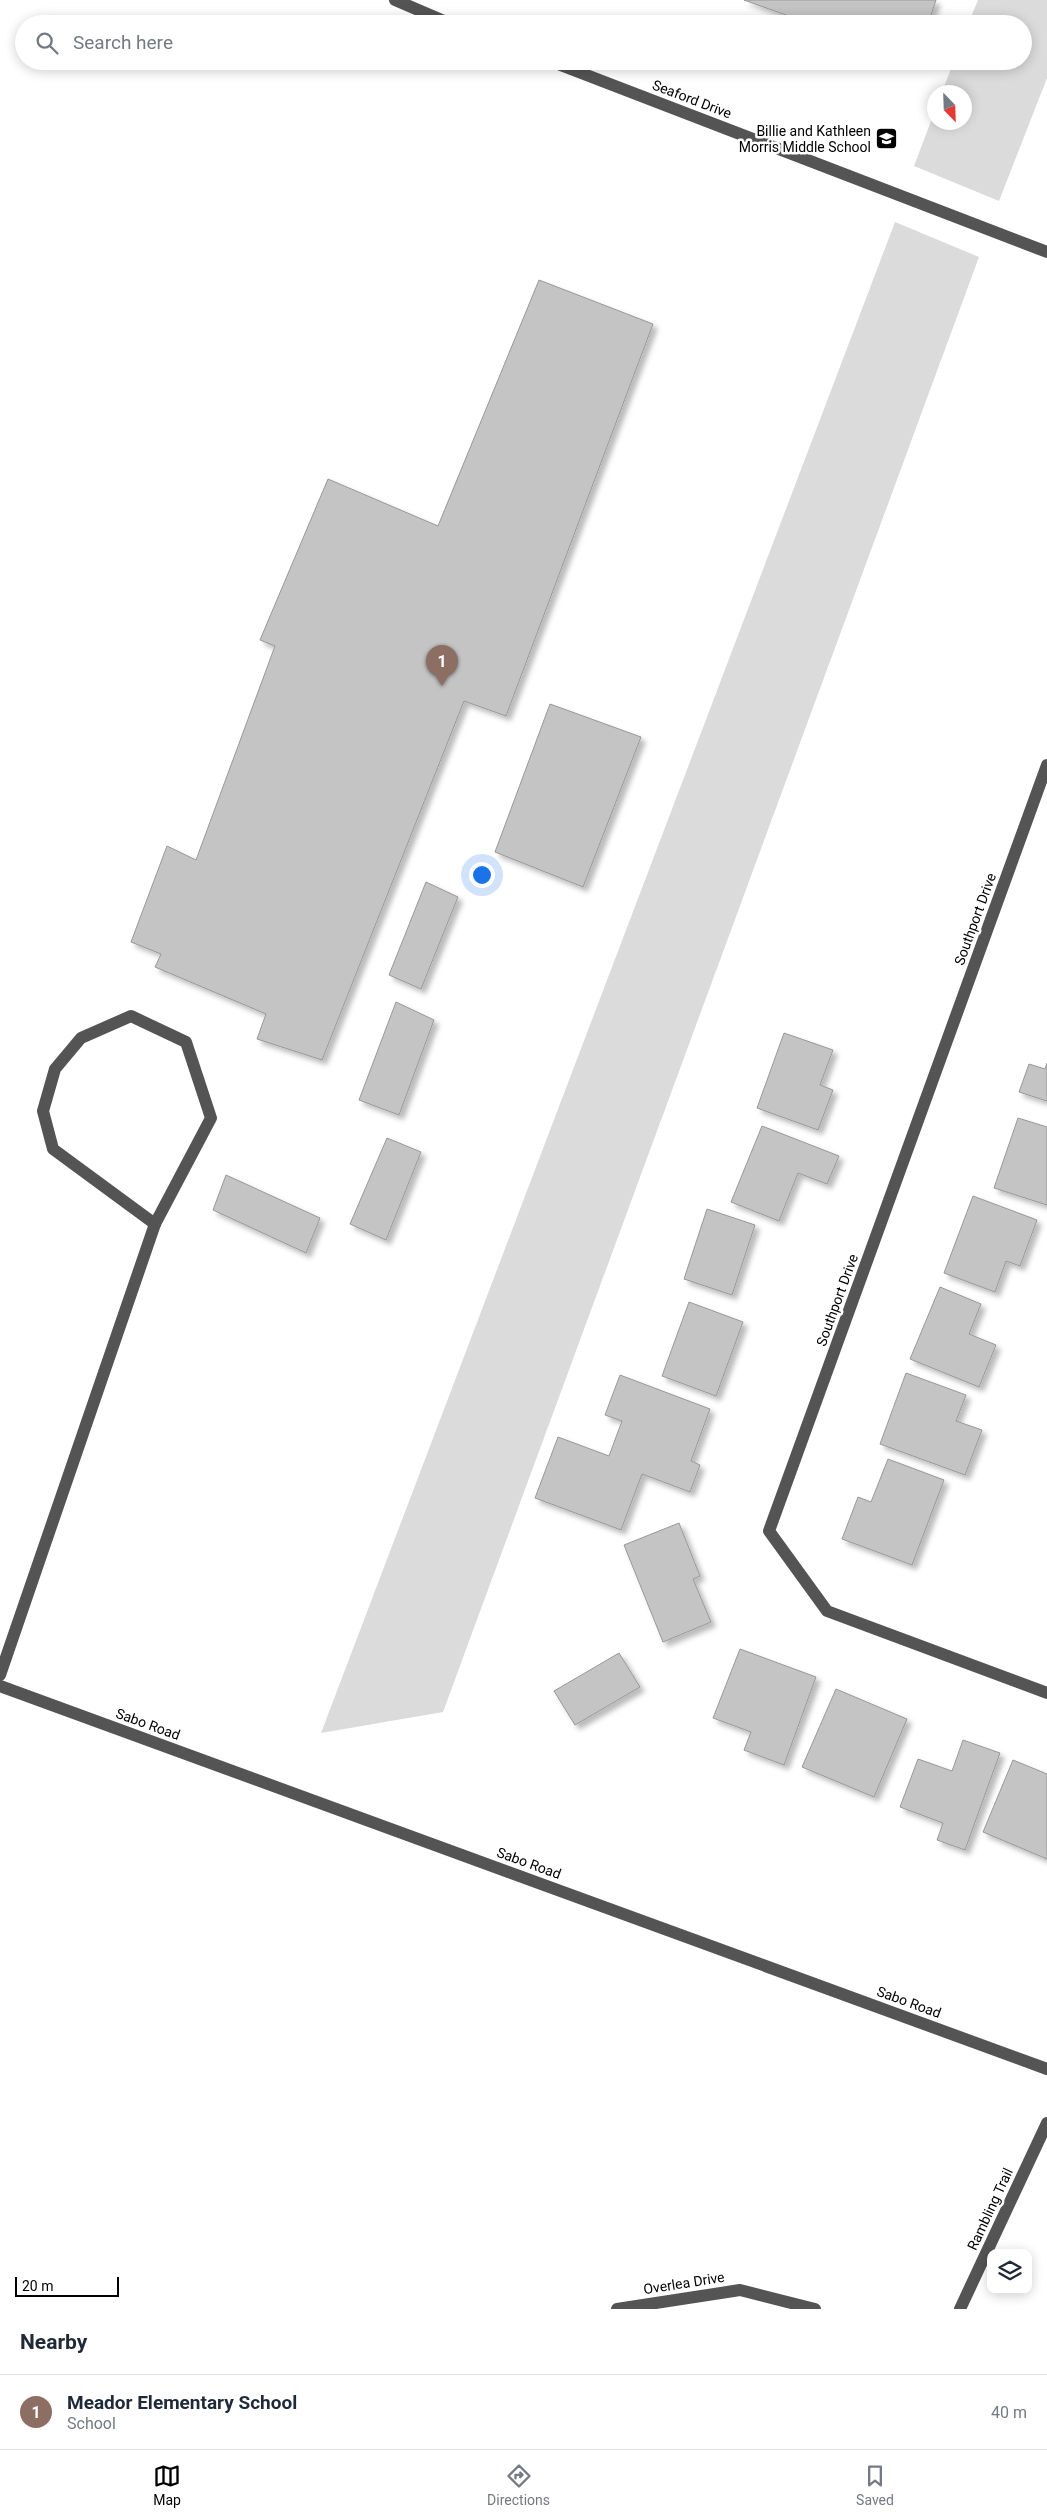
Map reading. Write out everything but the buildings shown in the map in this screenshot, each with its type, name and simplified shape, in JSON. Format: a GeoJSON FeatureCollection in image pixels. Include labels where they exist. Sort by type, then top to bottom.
{"type":"FeatureCollection","features":[{"type":"Feature","properties":{"kind":"street"},"geometry":{"type":"LineString","coordinates":[[395,0],[430,15]]}},
{"type":"Feature","properties":{"kind":"street","name":"Seaford Drive"},"geometry":{"type":"LineString","coordinates":[[573,70],[1047,252]]}},
{"type":"Feature","properties":{"kind":"street","name":"Southport Drive"},"geometry":{"type":"LineString","coordinates":[[1047,765],[769,1531],[827,1611],[1047,1693]]}},
{"type":"Feature","properties":{"kind":"street"},"geometry":{"type":"LineString","coordinates":[[0,1675],[155,1224],[211,1118],[186,1042],[131,1016],[81,1038],[55,1069],[43,1111],[53,1149],[155,1224]]}},
{"type":"Feature","properties":{"kind":"street","name":"Sabo Road"},"geometry":{"type":"LineString","coordinates":[[0,1686],[1047,2069]]}},
{"type":"Feature","properties":{"kind":"street","name":"Rambling Trail"},"geometry":{"type":"LineString","coordinates":[[960,2309],[1047,2123]]}},
{"type":"Feature","properties":{"kind":"street","name":"Overlea Drive"},"geometry":{"type":"LineString","coordinates":[[617,2309],[740,2290],[814,2309]]}},
{"type":"Feature","properties":{"kind":"shaded area"},"geometry":{"type":"Polygon","coordinates":[[[978,0],[1047,0],[1047,78],[999,201],[914,166],[928,130],[972,130],[972,85],[945,85],[951,70],[1032,70],[1032,15],[972,15],[978,0]]]}},
{"type":"Feature","properties":{"kind":"shaded area"},"geometry":{"type":"Polygon","coordinates":[[[895,222],[979,257],[443,1712],[321,1733],[895,222]]]}},
{"type":"Feature","properties":{"kind":"place","name":"Billie and Kathleen Morris Middle School"},"geometry":{"type":"Point","coordinates":[887,139]}},
{"type":"Feature","properties":{"kind":"place","name":"Meador Elementary School"},"geometry":{"type":"Point","coordinates":[442,686]}}]}
